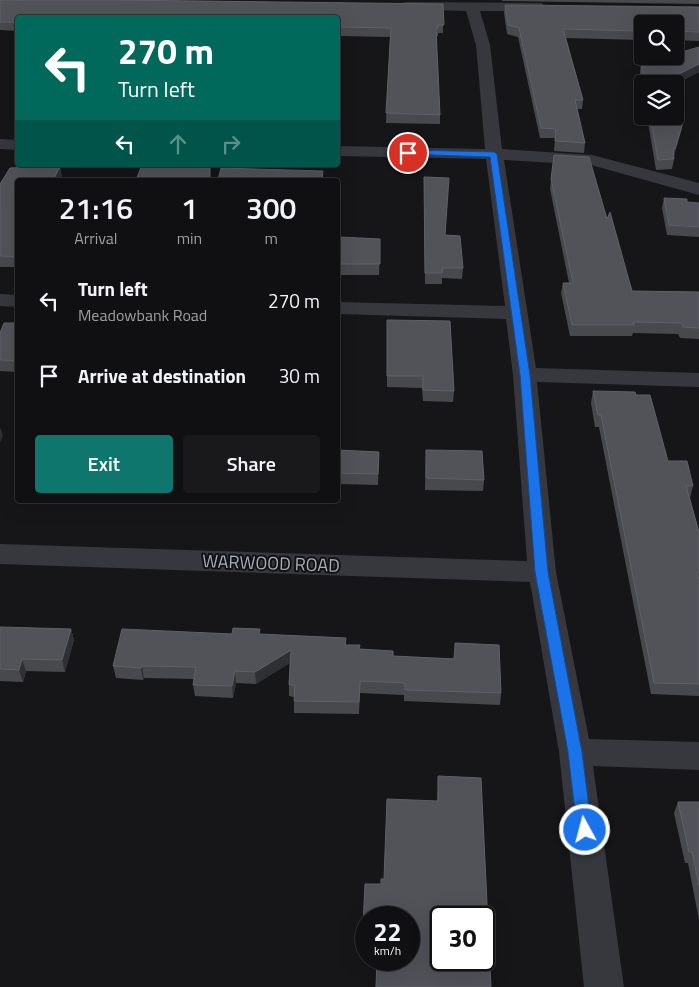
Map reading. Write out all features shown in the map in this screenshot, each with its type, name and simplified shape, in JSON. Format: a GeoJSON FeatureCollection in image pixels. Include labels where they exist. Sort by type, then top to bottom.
{"type":"FeatureCollection","features":[{"type":"Feature","properties":{"kind":"street"},"geometry":{"type":"LineString","coordinates":[[392,5],[551,7]]}},
{"type":"Feature","properties":{"kind":"street"},"geometry":{"type":"LineString","coordinates":[[472,6],[483,45],[494,154],[525,375],[542,572],[575,752],[604,987]]}},
{"type":"Feature","properties":{"kind":"street"},"geometry":{"type":"LineString","coordinates":[[0,144],[15,145]]}},
{"type":"Feature","properties":{"kind":"street"},"geometry":{"type":"LineString","coordinates":[[340,151],[528,155],[592,160],[699,189]]}},
{"type":"Feature","properties":{"kind":"street"},"geometry":{"type":"LineString","coordinates":[[0,300],[15,301]]}},
{"type":"Feature","properties":{"kind":"street"},"geometry":{"type":"LineString","coordinates":[[340,308],[516,313]]}},
{"type":"Feature","properties":{"kind":"street"},"geometry":{"type":"LineString","coordinates":[[525,375],[699,380]]}},
{"type":"Feature","properties":{"kind":"street","name":"WARWOOD ROAD"},"geometry":{"type":"LineString","coordinates":[[0,554],[542,572]]}},
{"type":"Feature","properties":{"kind":"street"},"geometry":{"type":"LineString","coordinates":[[575,752],[699,756]]}},
{"type":"Feature","properties":{"kind":"building"},"geometry":{"type":"Polygon","coordinates":[[[0,0],[443,4],[444,25],[438,25],[438,28],[436,28],[440,115],[386,113],[391,28],[340,27],[340,15],[15,15],[15,22],[0,22],[0,0]]]}},
{"type":"Feature","properties":{"kind":"building"},"geometry":{"type":"Polygon","coordinates":[[[505,5],[699,7],[699,32],[684,31],[684,15],[634,15],[634,31],[563,29],[583,100],[575,100],[585,143],[555,141],[556,129],[541,128],[519,28],[508,25],[505,5]]]}},
{"type":"Feature","properties":{"kind":"building"},"geometry":{"type":"Polygon","coordinates":[[[699,47],[699,64],[677,75],[643,75],[641,65],[684,65],[684,51],[699,47]]]}},
{"type":"Feature","properties":{"kind":"building"},"geometry":{"type":"Polygon","coordinates":[[[652,125],[682,125],[675,149],[673,149],[674,159],[658,160],[652,125]]]}},
{"type":"Feature","properties":{"kind":"building"},"geometry":{"type":"Polygon","coordinates":[[[554,155],[589,157],[607,219],[610,212],[632,291],[699,292],[699,328],[683,327],[681,323],[633,322],[634,325],[572,325],[563,283],[573,283],[551,179],[554,155]]]}},
{"type":"Feature","properties":{"kind":"building"},"geometry":{"type":"Polygon","coordinates":[[[60,167],[54,178],[15,178],[15,257],[0,256],[0,184],[10,168],[60,167]]]}},
{"type":"Feature","properties":{"kind":"building"},"geometry":{"type":"Polygon","coordinates":[[[141,167],[210,168],[210,178],[137,178],[141,167]]]}},
{"type":"Feature","properties":{"kind":"building"},"geometry":{"type":"Polygon","coordinates":[[[221,168],[323,171],[322,178],[218,178],[221,168]]]}},
{"type":"Feature","properties":{"kind":"building"},"geometry":{"type":"Polygon","coordinates":[[[424,177],[449,178],[445,235],[460,236],[463,268],[443,268],[442,273],[425,273],[424,177]]]}},
{"type":"Feature","properties":{"kind":"building"},"geometry":{"type":"Polygon","coordinates":[[[664,198],[687,199],[687,202],[699,203],[699,227],[669,225],[664,198]]]}},
{"type":"Feature","properties":{"kind":"building"},"geometry":{"type":"Polygon","coordinates":[[[340,237],[380,239],[380,264],[340,264],[340,237]]]}},
{"type":"Feature","properties":{"kind":"building"},"geometry":{"type":"Polygon","coordinates":[[[387,320],[450,321],[454,391],[423,390],[423,376],[387,376],[387,320]]]}},
{"type":"Feature","properties":{"kind":"building"},"geometry":{"type":"Polygon","coordinates":[[[4,323],[15,323],[15,361],[0,360],[0,333],[4,323]]]}},
{"type":"Feature","properties":{"kind":"building"},"geometry":{"type":"Polygon","coordinates":[[[593,391],[635,392],[636,395],[650,395],[668,461],[687,461],[693,486],[686,486],[699,532],[699,572],[697,572],[699,580],[699,684],[654,683],[601,415],[598,415],[593,391]]]}},
{"type":"Feature","properties":{"kind":"building"},"geometry":{"type":"Polygon","coordinates":[[[340,450],[379,452],[378,474],[340,473],[340,450]]]}},
{"type":"Feature","properties":{"kind":"building"},"geometry":{"type":"Polygon","coordinates":[[[426,450],[482,451],[484,480],[426,478],[426,450]]]}},
{"type":"Feature","properties":{"kind":"building"},"geometry":{"type":"Polygon","coordinates":[[[0,627],[71,629],[62,660],[22,659],[19,670],[0,669],[0,627]]]}},
{"type":"Feature","properties":{"kind":"building"},"geometry":{"type":"Polygon","coordinates":[[[233,628],[260,629],[259,634],[346,638],[345,645],[360,645],[359,649],[393,651],[393,656],[455,659],[455,643],[499,645],[501,693],[405,690],[405,683],[360,681],[359,702],[294,701],[295,685],[289,685],[291,650],[255,672],[235,671],[232,686],[193,685],[196,667],[142,666],[141,668],[113,666],[122,629],[232,634],[233,628]]]}},
{"type":"Feature","properties":{"kind":"building"},"geometry":{"type":"Polygon","coordinates":[[[438,776],[481,778],[487,906],[430,906],[430,971],[490,971],[491,987],[376,987],[377,971],[420,971],[420,906],[364,906],[365,884],[381,884],[381,879],[384,879],[387,799],[438,801],[438,776]]]}},
{"type":"Feature","properties":{"kind":"building"},"geometry":{"type":"Polygon","coordinates":[[[678,802],[699,802],[699,885],[692,852],[689,852],[678,802]]]}},
{"type":"Feature","properties":{"kind":"route"},"geometry":{"type":"LineString","coordinates":[[408,153],[494,154],[525,375],[542,572],[575,752],[585,830]]}}]}
